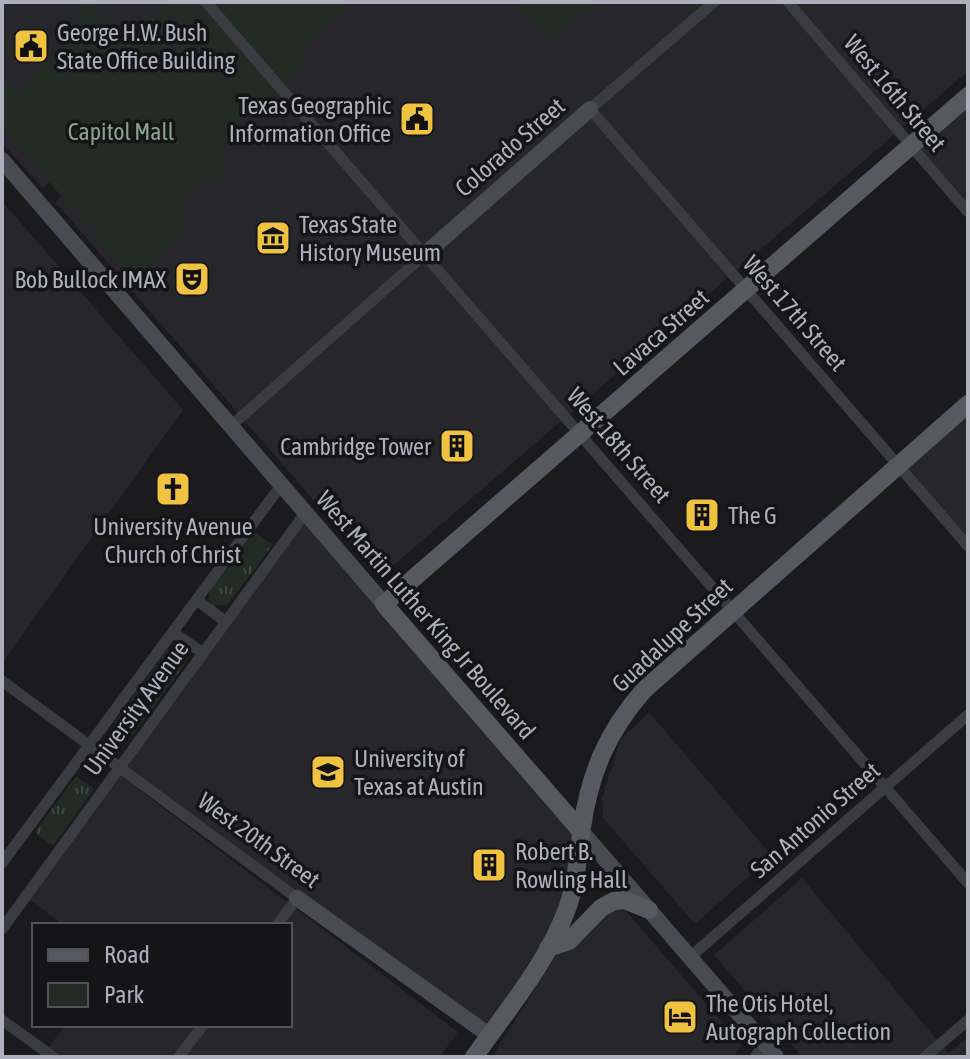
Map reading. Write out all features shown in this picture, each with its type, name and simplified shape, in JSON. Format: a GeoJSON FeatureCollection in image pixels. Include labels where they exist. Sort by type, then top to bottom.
{"type":"FeatureCollection","features":[{"type":"Feature","properties":{"kind":"main road","name":"Lavaca Street"},"geometry":{"type":"LineString","coordinates":[[384,604],[968,96]]}},
{"type":"Feature","properties":{"kind":"main road","name":"Colorado Street"},"geometry":{"type":"LineString","coordinates":[[424,255],[590,109]]}},
{"type":"Feature","properties":{"kind":"main road","name":"West Martin Luther King Jr Boulevard"},"geometry":{"type":"LineString","coordinates":[[2,160],[649,910],[765,1053]]}},
{"type":"Feature","properties":{"kind":"main road","name":"Guadalupe Street"},"geometry":{"type":"LineString","coordinates":[[474,1057],[548,948],[568,907],[579,865],[581,831],[596,762],[622,715],[644,690],[968,404]]}},
{"type":"Feature","properties":{"kind":"main road","name":"West 20th Street"},"geometry":{"type":"LineString","coordinates":[[297,898],[489,1035]]}},
{"type":"Feature","properties":{"kind":"main road"},"geometry":{"type":"LineString","coordinates":[[548,948],[569,941],[601,908],[614,901],[624,900],[649,910]]}},
{"type":"Feature","properties":{"kind":"street","name":"West 18th Street"},"geometry":{"type":"LineString","coordinates":[[206,2],[968,883]]}},
{"type":"Feature","properties":{"kind":"street","name":"Colorado Street"},"geometry":{"type":"LineString","coordinates":[[590,109],[714,2]]}},
{"type":"Feature","properties":{"kind":"street","name":"West 16th Street"},"geometry":{"type":"LineString","coordinates":[[788,2],[968,212]]}},
{"type":"Feature","properties":{"kind":"street","name":"West 17th Street"},"geometry":{"type":"LineString","coordinates":[[590,109],[968,546]]}},
{"type":"Feature","properties":{"kind":"street","name":"Colorado Street"},"geometry":{"type":"LineString","coordinates":[[232,425],[424,255]]}},
{"type":"Feature","properties":{"kind":"street","name":"University Avenue"},"geometry":{"type":"LineString","coordinates":[[2,863],[282,484]]}},
{"type":"Feature","properties":{"kind":"street","name":"University Avenue"},"geometry":{"type":"LineString","coordinates":[[2,929],[306,512]]}},
{"type":"Feature","properties":{"kind":"street"},"geometry":{"type":"LineString","coordinates":[[197,600],[226,622]]}},
{"type":"Feature","properties":{"kind":"street"},"geometry":{"type":"LineString","coordinates":[[174,633],[203,653]]}},
{"type":"Feature","properties":{"kind":"street","name":"West 20th Street"},"geometry":{"type":"LineString","coordinates":[[2,681],[297,898]]}},
{"type":"Feature","properties":{"kind":"street","name":"San Antonio Street"},"geometry":{"type":"LineString","coordinates":[[689,958],[968,715]]}},
{"type":"Feature","properties":{"kind":"street"},"geometry":{"type":"LineString","coordinates":[[278,923],[297,898]]}},
{"type":"Feature","properties":{"kind":"street"},"geometry":{"type":"LineString","coordinates":[[2,1020],[53,1057]]}},
{"type":"Feature","properties":{"kind":"street"},"geometry":{"type":"LineString","coordinates":[[925,1057],[968,1020]]}},
{"type":"Feature","properties":{"kind":"street"},"geometry":{"type":"LineString","coordinates":[[179,1057],[202,1027]]}},
{"type":"Feature","properties":{"kind":"shaded area"},"geometry":{"type":"Polygon","coordinates":[[[2,2],[260,2],[43,188],[2,143],[2,2]]]}},
{"type":"Feature","properties":{"kind":"shaded area"},"geometry":{"type":"Polygon","coordinates":[[[288,2],[968,2],[968,71],[380,577],[55,202],[288,2]]]}},
{"type":"Feature","properties":{"kind":"shaded area"},"geometry":{"type":"Polygon","coordinates":[[[968,102],[968,207],[915,147],[968,102]]]}},
{"type":"Feature","properties":{"kind":"shaded area"},"geometry":{"type":"Polygon","coordinates":[[[2,201],[183,410],[2,663],[2,201]]]}},
{"type":"Feature","properties":{"kind":"shaded area"},"geometry":{"type":"Polygon","coordinates":[[[968,404],[968,546],[898,466],[968,404]]]}},
{"type":"Feature","properties":{"kind":"shaded area","name":"University of Texas at Austin"},"geometry":{"type":"Polygon","coordinates":[[[306,512],[581,831],[568,907],[489,1035],[120,768],[306,512]]]}},
{"type":"Feature","properties":{"kind":"shaded area"},"geometry":{"type":"Polygon","coordinates":[[[649,712],[772,856],[695,924],[603,818],[602,798],[620,740],[649,712]]]}},
{"type":"Feature","properties":{"kind":"shaded area"},"geometry":{"type":"Polygon","coordinates":[[[120,775],[458,1032],[440,1057],[42,1057],[64,1027],[292,1027],[292,923],[60,923],[29,899],[120,775]]]}},
{"type":"Feature","properties":{"kind":"shaded area"},"geometry":{"type":"Polygon","coordinates":[[[802,878],[948,1053],[968,1037],[968,1057],[802,1057],[714,955],[802,878]]]}},
{"type":"Feature","properties":{"kind":"shaded area"},"geometry":{"type":"Polygon","coordinates":[[[624,909],[742,1045],[733,1057],[492,1057],[557,954],[603,912],[624,909]]]}},
{"type":"Feature","properties":{"kind":"green space","name":"Capitol Mall"},"geometry":{"type":"Polygon","coordinates":[[[80,2],[91,2],[126,42],[168,2],[352,2],[298,49],[310,63],[221,139],[226,160],[218,181],[199,185],[185,197],[182,205],[183,223],[188,232],[133,279],[2,128],[2,86],[7,81],[18,93],[64,45],[71,34],[80,2]]]}},
{"type":"Feature","properties":{"kind":"green space"},"geometry":{"type":"Polygon","coordinates":[[[514,2],[597,2],[550,43],[514,2]]]}},
{"type":"Feature","properties":{"kind":"green space"},"geometry":{"type":"Polygon","coordinates":[[[254,532],[273,545],[227,605],[213,606],[209,600],[210,591],[254,532]]]}},
{"type":"Feature","properties":{"kind":"green space"},"geometry":{"type":"Polygon","coordinates":[[[174,647],[185,654],[185,664],[132,736],[118,737],[113,730],[115,722],[167,650],[174,647]]]}},
{"type":"Feature","properties":{"kind":"green space"},"geometry":{"type":"Polygon","coordinates":[[[76,776],[94,789],[53,846],[35,832],[76,776]]]}},
{"type":"Feature","properties":{"kind":"place","name":"George H.W. Bush State Office Building"},"geometry":{"type":"Point","coordinates":[31,46]}},
{"type":"Feature","properties":{"kind":"place","name":"Texas Geographic Information Office"},"geometry":{"type":"Point","coordinates":[417,119]}},
{"type":"Feature","properties":{"kind":"place","name":"Texas State History Museum"},"geometry":{"type":"Point","coordinates":[273,238]}},
{"type":"Feature","properties":{"kind":"place","name":"Bob Bullock IMAX"},"geometry":{"type":"Point","coordinates":[192,279]}},
{"type":"Feature","properties":{"kind":"place","name":"Cambridge Tower"},"geometry":{"type":"Point","coordinates":[457,446]}},
{"type":"Feature","properties":{"kind":"place","name":"University Avenue Church of Christ"},"geometry":{"type":"Point","coordinates":[173,489]}},
{"type":"Feature","properties":{"kind":"place","name":"The G"},"geometry":{"type":"Point","coordinates":[702,515]}},
{"type":"Feature","properties":{"kind":"place","name":"University of Texas at Austin"},"geometry":{"type":"Point","coordinates":[328,772]}},
{"type":"Feature","properties":{"kind":"place","name":"Robert B. Rowling Hall"},"geometry":{"type":"Point","coordinates":[489,865]}},
{"type":"Feature","properties":{"kind":"place","name":"The Otis Hotel, Autograph Collection"},"geometry":{"type":"Point","coordinates":[680,1017]}}]}
